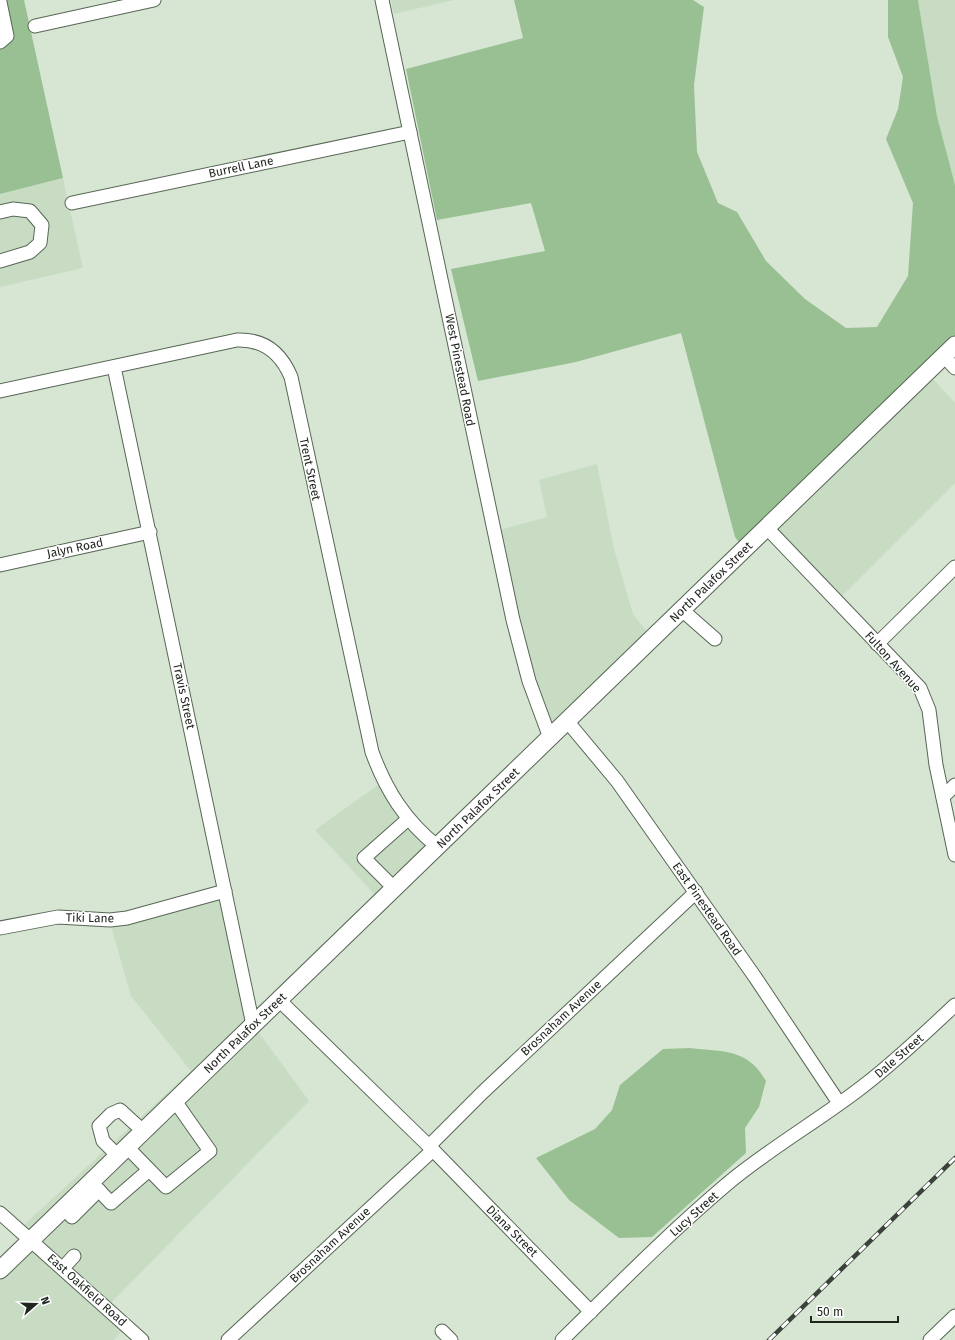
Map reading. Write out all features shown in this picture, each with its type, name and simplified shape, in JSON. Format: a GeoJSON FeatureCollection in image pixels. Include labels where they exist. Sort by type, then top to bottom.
{"type":"FeatureCollection","features":[{"type":"Feature","properties":{"kind":"main road","name":"North Palafox Street"},"geometry":{"type":"LineString","coordinates":[[0,1270],[64,1208],[95,1186],[123,1151],[143,1131],[767,528],[951,356]]}},
{"type":"Feature","properties":{"kind":"street"},"geometry":{"type":"LineString","coordinates":[[35,26],[154,0]]}},
{"type":"Feature","properties":{"kind":"street","name":"West Pinestead Road"},"geometry":{"type":"LineString","coordinates":[[382,0],[513,620],[529,680],[550,738]]}},
{"type":"Feature","properties":{"kind":"street"},"geometry":{"type":"LineString","coordinates":[[0,2],[7,36],[0,42]]}},
{"type":"Feature","properties":{"kind":"street","name":"Burrell Lane"},"geometry":{"type":"LineString","coordinates":[[72,203],[410,132]]}},
{"type":"Feature","properties":{"kind":"street"},"geometry":{"type":"LineString","coordinates":[[0,212],[13,209],[30,211],[42,225],[40,242],[30,252],[0,262]]}},
{"type":"Feature","properties":{"kind":"street","name":"Trent Street"},"geometry":{"type":"LineString","coordinates":[[0,391],[237,340],[259,342],[271,348],[286,364],[291,377],[372,752],[387,788],[408,819],[438,847]]}},
{"type":"Feature","properties":{"kind":"street","name":"Travis Street"},"geometry":{"type":"LineString","coordinates":[[114,367],[253,1025]]}},
{"type":"Feature","properties":{"kind":"street","name":"Fulton Avenue"},"geometry":{"type":"LineString","coordinates":[[767,528],[920,688],[929,710],[942,797],[955,855]]}},
{"type":"Feature","properties":{"kind":"street","name":"Jalyn Road"},"geometry":{"type":"LineString","coordinates":[[0,565],[150,532]]}},
{"type":"Feature","properties":{"kind":"street"},"geometry":{"type":"LineString","coordinates":[[877,644],[955,567]]}},
{"type":"Feature","properties":{"kind":"street"},"geometry":{"type":"LineString","coordinates":[[682,610],[715,639]]}},
{"type":"Feature","properties":{"kind":"street","name":"East Pinestead Road"},"geometry":{"type":"LineString","coordinates":[[567,721],[618,781],[756,977],[839,1103]]}},
{"type":"Feature","properties":{"kind":"street"},"geometry":{"type":"LineString","coordinates":[[942,797],[955,785]]}},
{"type":"Feature","properties":{"kind":"street"},"geometry":{"type":"LineString","coordinates":[[395,888],[364,858],[408,819]]}},
{"type":"Feature","properties":{"kind":"street","name":"Tiki Lane"},"geometry":{"type":"LineString","coordinates":[[0,928],[58,917],[110,920],[127,918],[225,891]]}},
{"type":"Feature","properties":{"kind":"street","name":"Brosnaham Avenue"},"geometry":{"type":"LineString","coordinates":[[228,1340],[431,1148],[483,1092],[696,892]]}},
{"type":"Feature","properties":{"kind":"street","name":"Diana Street"},"geometry":{"type":"LineString","coordinates":[[279,1000],[431,1148],[591,1312]]}},
{"type":"Feature","properties":{"kind":"street","name":"Dale Street"},"geometry":{"type":"LineString","coordinates":[[839,1103],[892,1063],[955,1005]]}},
{"type":"Feature","properties":{"kind":"street"},"geometry":{"type":"LineString","coordinates":[[143,1131],[120,1110],[111,1114],[99,1126],[103,1141],[123,1151],[149,1170],[166,1187],[210,1151],[175,1101]]}},
{"type":"Feature","properties":{"kind":"street","name":"Lucy Street"},"geometry":{"type":"LineString","coordinates":[[562,1340],[657,1248],[727,1184],[763,1156],[839,1103]]}},
{"type":"Feature","properties":{"kind":"street"},"geometry":{"type":"LineString","coordinates":[[95,1186],[111,1203],[149,1170]]}},
{"type":"Feature","properties":{"kind":"street","name":"East Oakfield Road"},"geometry":{"type":"LineString","coordinates":[[0,1213],[142,1340]]}},
{"type":"Feature","properties":{"kind":"street"},"geometry":{"type":"LineString","coordinates":[[63,1268],[74,1256]]}},
{"type":"Feature","properties":{"kind":"street"},"geometry":{"type":"LineString","coordinates":[[930,1340],[955,1316]]}},
{"type":"Feature","properties":{"kind":"shaded area"},"geometry":{"type":"Polygon","coordinates":[[[391,0],[454,0],[394,14],[391,0]]]}},
{"type":"Feature","properties":{"kind":"shaded area"},"geometry":{"type":"Polygon","coordinates":[[[918,0],[955,0],[955,185],[937,116],[918,0]]]}},
{"type":"Feature","properties":{"kind":"shaded area"},"geometry":{"type":"Polygon","coordinates":[[[63,178],[67,198],[65,199],[67,210],[70,210],[83,268],[0,287],[0,194],[63,178]]]}},
{"type":"Feature","properties":{"kind":"shaded area"},"geometry":{"type":"Polygon","coordinates":[[[931,377],[955,403],[955,483],[841,597],[776,528],[931,377]]]}},
{"type":"Feature","properties":{"kind":"shaded area"},"geometry":{"type":"Polygon","coordinates":[[[597,464],[614,549],[633,614],[649,634],[553,726],[535,678],[500,530],[547,517],[539,480],[597,464]]]}},
{"type":"Feature","properties":{"kind":"shaded area"},"geometry":{"type":"Polygon","coordinates":[[[378,785],[399,818],[429,847],[377,897],[315,830],[378,785]]]}},
{"type":"Feature","properties":{"kind":"shaded area"},"geometry":{"type":"Polygon","coordinates":[[[220,899],[246,1023],[31,1231],[24,1225],[191,1071],[131,996],[111,926],[220,899]]]}},
{"type":"Feature","properties":{"kind":"shaded area"},"geometry":{"type":"Polygon","coordinates":[[[257,1030],[309,1101],[111,1303],[40,1239],[257,1030]]]}},
{"type":"Feature","properties":{"kind":"shaded area"},"geometry":{"type":"Polygon","coordinates":[[[31,1248],[122,1331],[114,1340],[0,1340],[0,1278],[31,1248]]]}},
{"type":"Feature","properties":{"kind":"green space"},"geometry":{"type":"Polygon","coordinates":[[[6,0],[24,0],[63,178],[0,194],[0,40],[11,36],[6,0]]]}},
{"type":"Feature","properties":{"kind":"green space"},"geometry":{"type":"Polygon","coordinates":[[[514,0],[693,0],[704,7],[694,85],[697,152],[718,203],[737,212],[766,261],[805,299],[846,328],[877,327],[908,276],[913,203],[886,139],[898,109],[903,77],[888,37],[888,0],[918,0],[937,116],[955,185],[955,337],[741,545],[735,537],[681,333],[576,362],[478,381],[451,269],[545,251],[531,203],[437,220],[406,69],[523,38],[514,0]]]}},
{"type":"Feature","properties":{"kind":"green space"},"geometry":{"type":"Polygon","coordinates":[[[690,1048],[724,1051],[743,1057],[759,1070],[766,1081],[759,1107],[745,1128],[746,1153],[652,1237],[619,1238],[569,1200],[536,1158],[595,1129],[612,1110],[620,1085],[663,1049],[690,1048]]]}},
{"type":"Feature","properties":{"kind":"railway"},"geometry":{"type":"LineString","coordinates":[[769,1340],[955,1158]]}}]}
